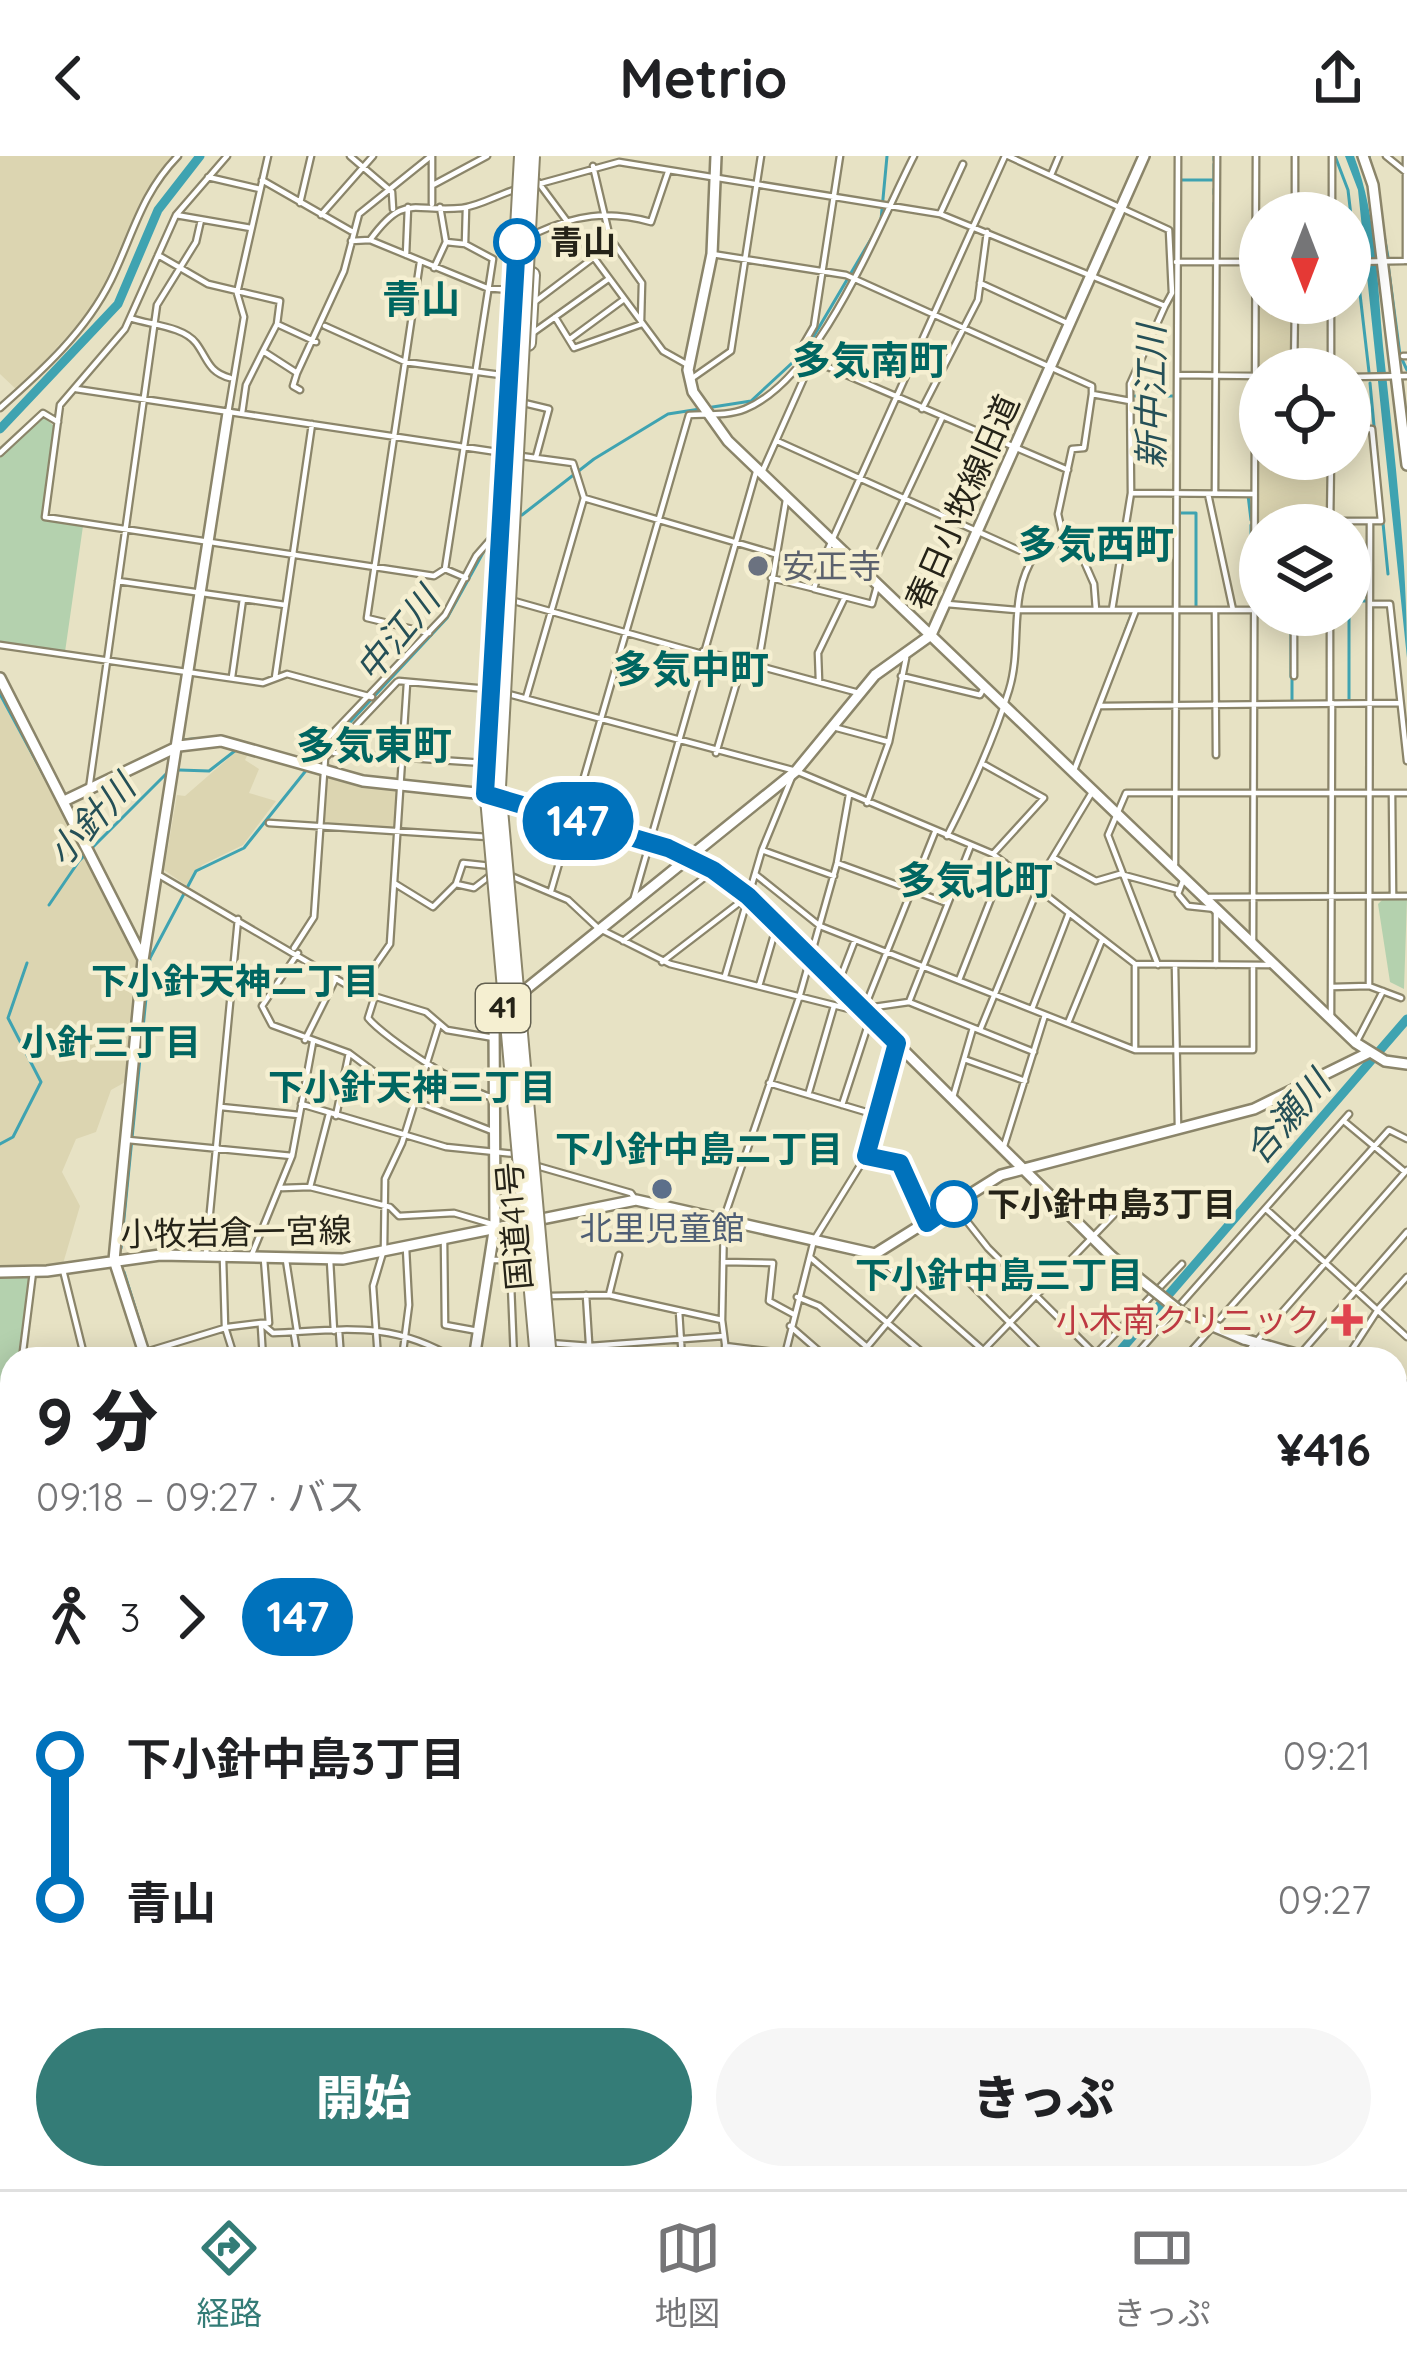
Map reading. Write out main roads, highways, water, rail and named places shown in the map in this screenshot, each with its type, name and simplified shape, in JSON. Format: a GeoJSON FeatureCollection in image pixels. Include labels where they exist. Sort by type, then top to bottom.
{"type":"FeatureCollection","features":[{"type":"Feature","properties":{"kind":"highway","name":"国道41号"},"geometry":{"type":"LineString","coordinates":[[520,156],[496,552],[495,690],[509,876],[518,1154],[527,1260],[542,1347]]}},
{"type":"Feature","properties":{"kind":"highway"},"geometry":{"type":"LineString","coordinates":[[520,156],[487,751],[504,972],[543,1347]]}},
{"type":"Feature","properties":{"kind":"highway","name":"国道41号"},"geometry":{"type":"LineString","coordinates":[[534,156],[537,181],[524,403],[528,456],[484,763],[491,871],[537,1166],[547,1296],[544,1347]]}},
{"type":"Feature","properties":{"kind":"highway"},"geometry":{"type":"LineString","coordinates":[[534,156],[500,650],[498,787],[543,1347]]}},
{"type":"Feature","properties":{"kind":"highway"},"geometry":{"type":"LineString","coordinates":[[504,972],[493,793],[524,273],[534,213]]}},
{"type":"Feature","properties":{"kind":"highway"},"geometry":{"type":"LineString","coordinates":[[496,552],[492,646],[500,650]]}},
{"type":"Feature","properties":{"kind":"water"},"geometry":{"type":"Polygon","coordinates":[[[1345,156],[1354,156],[1365,192],[1358,190],[1345,156]]]}},
{"type":"Feature","properties":{"kind":"water"},"geometry":{"type":"Polygon","coordinates":[[[1371,226],[1402,541],[1407,658],[1371,314],[1371,226]]]}},
{"type":"Feature","properties":{"kind":"waterway"},"geometry":{"type":"LineString","coordinates":[[0,429],[118,304],[158,210],[200,156]]}},
{"type":"Feature","properties":{"kind":"waterway","name":"中江川"},"geometry":{"type":"LineString","coordinates":[[881,220],[887,156]]}},
{"type":"Feature","properties":{"kind":"waterway"},"geometry":{"type":"LineString","coordinates":[[1335,156],[1348,192]]}},
{"type":"Feature","properties":{"kind":"waterway"},"geometry":{"type":"LineString","coordinates":[[1369,156],[1388,257]]}},
{"type":"Feature","properties":{"kind":"waterway"},"geometry":{"type":"LineString","coordinates":[[1181,180],[1214,180],[1214,164]]}},
{"type":"Feature","properties":{"kind":"waterway"},"geometry":{"type":"LineString","coordinates":[[1214,189],[1214,194]]}},
{"type":"Feature","properties":{"kind":"waterway"},"geometry":{"type":"LineString","coordinates":[[1214,203],[1214,221]]}},
{"type":"Feature","properties":{"kind":"waterway"},"geometry":{"type":"LineString","coordinates":[[1214,223],[1214,236]]}},
{"type":"Feature","properties":{"kind":"waterway","name":"中江川"},"geometry":{"type":"LineString","coordinates":[[522,515],[594,459],[668,414],[751,401],[805,351],[874,234]]}},
{"type":"Feature","properties":{"kind":"waterway"},"geometry":{"type":"LineString","coordinates":[[1214,239],[1214,258]]}},
{"type":"Feature","properties":{"kind":"waterway"},"geometry":{"type":"LineString","coordinates":[[1388,264],[1400,355],[1407,370]]}},
{"type":"Feature","properties":{"kind":"waterway"},"geometry":{"type":"LineString","coordinates":[[1214,265],[1214,317]]}},
{"type":"Feature","properties":{"kind":"waterway"},"geometry":{"type":"LineString","coordinates":[[1363,324],[1366,348]]}},
{"type":"Feature","properties":{"kind":"waterway"},"geometry":{"type":"LineString","coordinates":[[1214,330],[1214,337]]}},
{"type":"Feature","properties":{"kind":"waterway"},"geometry":{"type":"LineString","coordinates":[[1371,394],[1377,458]]}},
{"type":"Feature","properties":{"kind":"waterway"},"geometry":{"type":"LineString","coordinates":[[1135,396],[1173,396]]}},
{"type":"Feature","properties":{"kind":"waterway"},"geometry":{"type":"LineString","coordinates":[[1248,495],[1249,504]]}},
{"type":"Feature","properties":{"kind":"waterway"},"geometry":{"type":"LineString","coordinates":[[1179,513],[1196,513],[1196,606]]}},
{"type":"Feature","properties":{"kind":"waterway"},"geometry":{"type":"LineString","coordinates":[[1383,523],[1388,574]]}},
{"type":"Feature","properties":{"kind":"waterway","name":"中江川"},"geometry":{"type":"LineString","coordinates":[[314,761],[447,618],[484,551]]}},
{"type":"Feature","properties":{"kind":"waterway","name":"新中江川"},"geometry":{"type":"LineString","coordinates":[[1125,631],[1132,613]]}},
{"type":"Feature","properties":{"kind":"waterway"},"geometry":{"type":"LineString","coordinates":[[1291,636],[1291,677]]}},
{"type":"Feature","properties":{"kind":"waterway"},"geometry":{"type":"LineString","coordinates":[[1349,636],[1349,700]]}},
{"type":"Feature","properties":{"kind":"waterway"},"geometry":{"type":"LineString","coordinates":[[1292,679],[1292,701]]}},
{"type":"Feature","properties":{"kind":"waterway"},"geometry":{"type":"LineString","coordinates":[[0,694],[55,796]]}},
{"type":"Feature","properties":{"kind":"waterway"},"geometry":{"type":"LineString","coordinates":[[182,740],[219,737]]}},
{"type":"Feature","properties":{"kind":"waterway","name":"小針川"},"geometry":{"type":"LineString","coordinates":[[179,770],[209,771],[236,750]]}},
{"type":"Feature","properties":{"kind":"waterway","name":"中江川"},"geometry":{"type":"LineString","coordinates":[[121,1248],[150,958],[196,871],[244,848],[308,768]]}},
{"type":"Feature","properties":{"kind":"waterway","name":"小針川"},"geometry":{"type":"LineString","coordinates":[[49,905],[79,861],[171,769]]}},
{"type":"Feature","properties":{"kind":"waterway","name":"小針川"},"geometry":{"type":"LineString","coordinates":[[0,1144],[13,1137],[41,1082],[8,1018],[27,963]]}},
{"type":"Feature","properties":{"kind":"waterway","name":"合瀬川"},"geometry":{"type":"LineString","coordinates":[[1123,1347],[1407,1019]]}},
{"type":"Feature","properties":{"kind":"waterway","name":"中江川"},"geometry":{"type":"LineString","coordinates":[[124,1272],[147,1347]]}},
{"type":"Feature","properties":{"kind":"place","name":"青山"},"geometry":{"type":"Point","coordinates":[517,242]}},
{"type":"Feature","properties":{"kind":"place","name":"安正寺"},"geometry":{"type":"Point","coordinates":[758,566]}},
{"type":"Feature","properties":{"kind":"place","name":"北里児童館"},"geometry":{"type":"Point","coordinates":[662,1189]}},
{"type":"Feature","properties":{"kind":"place","name":"下小針中島3丁目"},"geometry":{"type":"Point","coordinates":[954,1204]}},
{"type":"Feature","properties":{"kind":"place","name":"小木南クリニック"},"geometry":{"type":"Point","coordinates":[1347,1320]}},
{"type":"Feature","properties":{"kind":"district","name":"青山"},"geometry":{"type":"Point","coordinates":[421,299]}},
{"type":"Feature","properties":{"kind":"district","name":"多気南町"},"geometry":{"type":"Point","coordinates":[870,360]}},
{"type":"Feature","properties":{"kind":"district","name":"多気西町"},"geometry":{"type":"Point","coordinates":[1096,544]}},
{"type":"Feature","properties":{"kind":"district","name":"多気中町"},"geometry":{"type":"Point","coordinates":[691,669]}},
{"type":"Feature","properties":{"kind":"district","name":"多気東町"},"geometry":{"type":"Point","coordinates":[374,745]}},
{"type":"Feature","properties":{"kind":"district","name":"多気北町"},"geometry":{"type":"Point","coordinates":[975,880]}},
{"type":"Feature","properties":{"kind":"district","name":"下小針天神二丁目"},"geometry":{"type":"Point","coordinates":[235,981]}},
{"type":"Feature","properties":{"kind":"district","name":"小針三丁目"},"geometry":{"type":"Point","coordinates":[111,1042]}},
{"type":"Feature","properties":{"kind":"district","name":"下小針天神三丁目"},"geometry":{"type":"Point","coordinates":[412,1087]}},
{"type":"Feature","properties":{"kind":"district","name":"下小針中島二丁目"},"geometry":{"type":"Point","coordinates":[699,1149]}},
{"type":"Feature","properties":{"kind":"district","name":"下小針中島三丁目"},"geometry":{"type":"Point","coordinates":[999,1275]}}]}
